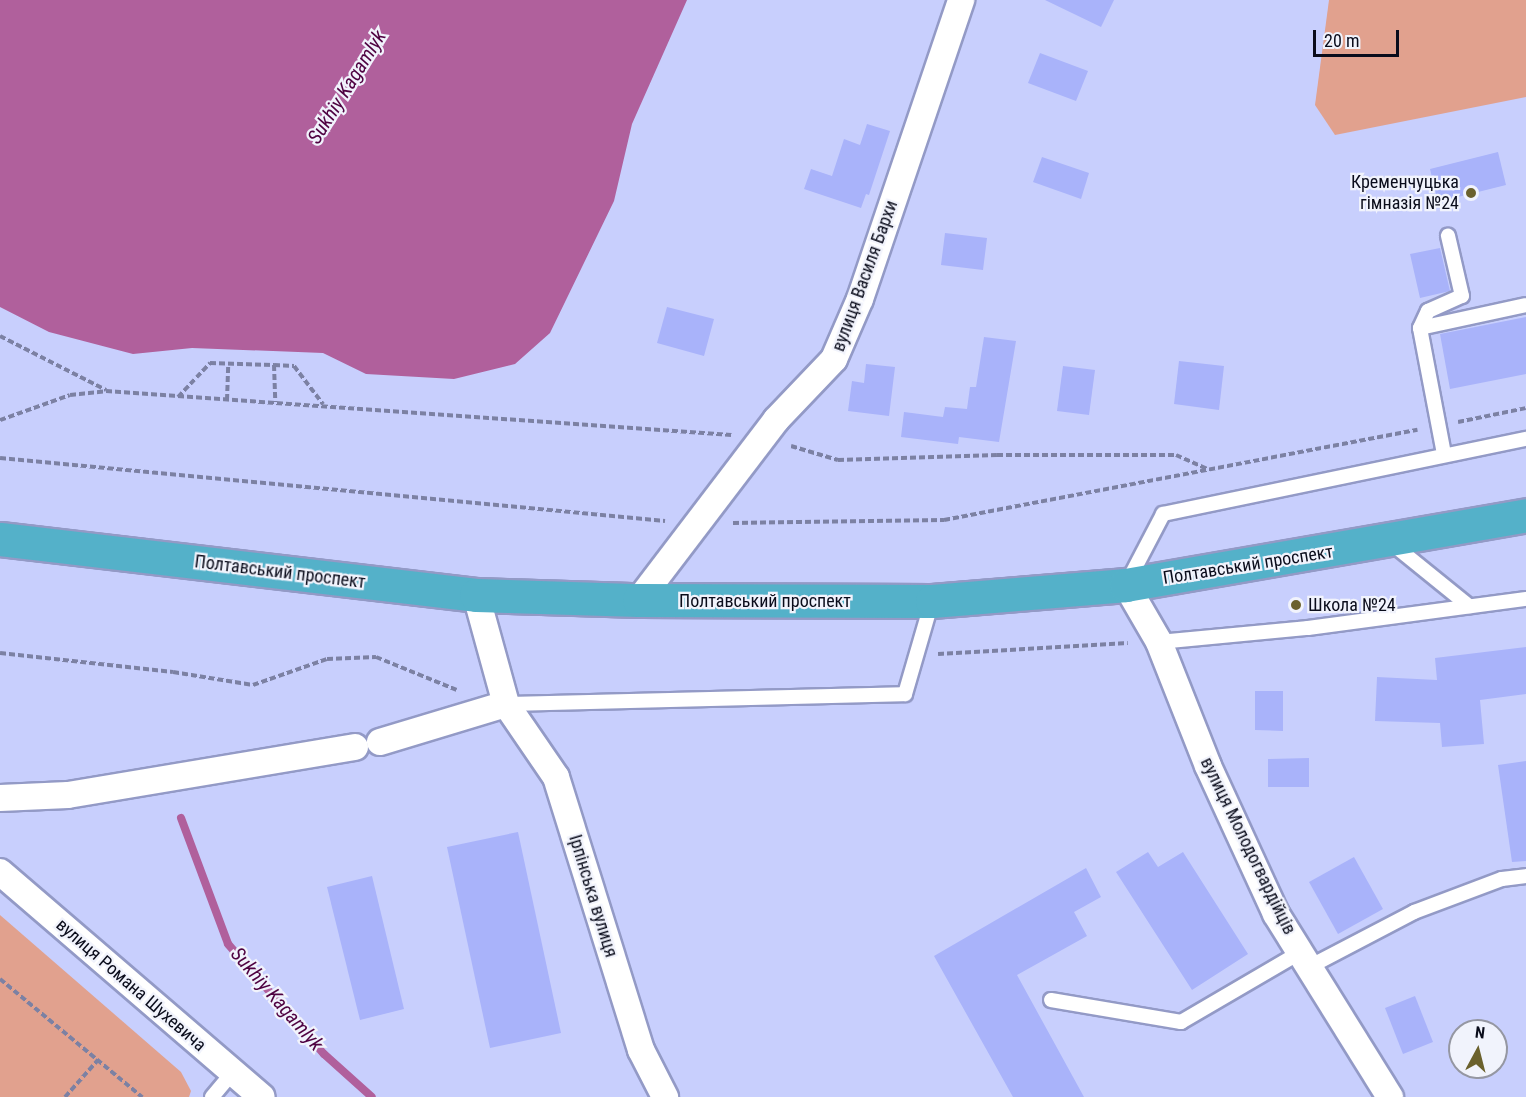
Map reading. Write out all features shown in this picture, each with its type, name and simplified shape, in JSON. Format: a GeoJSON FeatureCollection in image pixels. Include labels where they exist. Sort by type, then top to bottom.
{"type":"FeatureCollection","features":[{"type":"Feature","properties":{"kind":"highway","name":"Полтавський проспект"},"geometry":{"type":"LineString","coordinates":[[0,539],[476,595],[639,600],[932,601],[1126,585],[1388,541],[1526,515]]}},
{"type":"Feature","properties":{"kind":"street","name":"вулиця Василя Бархи"},"geometry":{"type":"LineString","coordinates":[[639,600],[764,437],[834,359],[860,300],[961,0]]}},
{"type":"Feature","properties":{"kind":"street","name":"вулиця Молодогвардійців"},"geometry":{"type":"LineString","coordinates":[[1126,585],[1159,642],[1208,766],[1276,914],[1390,1097]]}},
{"type":"Feature","properties":{"kind":"street","name":"Ірпінська вулиця"},"geometry":{"type":"LineString","coordinates":[[476,595],[506,704],[556,777],[641,1050],[665,1097]]}},
{"type":"Feature","properties":{"kind":"street"},"geometry":{"type":"LineString","coordinates":[[380,742],[506,704]]}},
{"type":"Feature","properties":{"kind":"street"},"geometry":{"type":"LineString","coordinates":[[0,798],[68,795],[355,747]]}},
{"type":"Feature","properties":{"kind":"street","name":"вулиця Романа Шухевича"},"geometry":{"type":"LineString","coordinates":[[0,872],[262,1097]]}},
{"type":"Feature","properties":{"kind":"lane"},"geometry":{"type":"LineString","coordinates":[[1444,454],[1420,328],[1428,311],[1462,296],[1448,236]]}},
{"type":"Feature","properties":{"kind":"lane"},"geometry":{"type":"LineString","coordinates":[[1420,328],[1526,305]]}},
{"type":"Feature","properties":{"kind":"lane"},"geometry":{"type":"LineString","coordinates":[[1126,585],[1163,514],[1444,454],[1526,439]]}},
{"type":"Feature","properties":{"kind":"lane"},"geometry":{"type":"LineString","coordinates":[[1388,541],[1469,606]]}},
{"type":"Feature","properties":{"kind":"lane"},"geometry":{"type":"LineString","coordinates":[[1159,642],[1308,628],[1526,599]]}},
{"type":"Feature","properties":{"kind":"lane"},"geometry":{"type":"LineString","coordinates":[[506,704],[905,694],[932,601]]}},
{"type":"Feature","properties":{"kind":"lane"},"geometry":{"type":"LineString","coordinates":[[1050,1000],[1181,1022],[1305,960],[1414,912],[1502,879],[1526,876]]}},
{"type":"Feature","properties":{"kind":"lane"},"geometry":{"type":"LineString","coordinates":[[212,1097],[233,1072]]}},
{"type":"Feature","properties":{"kind":"path"},"geometry":{"type":"LineString","coordinates":[[0,336],[106,390]]}},
{"type":"Feature","properties":{"kind":"path"},"geometry":{"type":"LineString","coordinates":[[178,397],[210,363],[294,366],[323,405]]}},
{"type":"Feature","properties":{"kind":"path"},"geometry":{"type":"LineString","coordinates":[[227,399],[228,364]]}},
{"type":"Feature","properties":{"kind":"path"},"geometry":{"type":"LineString","coordinates":[[274,365],[274,402]]}},
{"type":"Feature","properties":{"kind":"path"},"geometry":{"type":"LineString","coordinates":[[0,420],[70,395],[106,390],[178,397],[323,405],[764,437],[838,460],[997,455],[1176,455],[1209,470]]}},
{"type":"Feature","properties":{"kind":"path"},"geometry":{"type":"LineString","coordinates":[[0,458],[622,520],[698,522],[944,520],[1526,408]]}},
{"type":"Feature","properties":{"kind":"path"},"geometry":{"type":"LineString","coordinates":[[916,656],[1159,642]]}},
{"type":"Feature","properties":{"kind":"path"},"geometry":{"type":"LineString","coordinates":[[0,653],[173,672],[253,685],[327,659],[376,657],[465,693],[506,704]]}},
{"type":"Feature","properties":{"kind":"path"},"geometry":{"type":"LineString","coordinates":[[0,979],[142,1097]]}},
{"type":"Feature","properties":{"kind":"path"},"geometry":{"type":"LineString","coordinates":[[65,1097],[98,1060]]}},
{"type":"Feature","properties":{"kind":"shaded area"},"geometry":{"type":"Polygon","coordinates":[[[1329,0],[1526,0],[1526,97],[1335,135],[1315,105],[1329,0]]]}},
{"type":"Feature","properties":{"kind":"shaded area"},"geometry":{"type":"Polygon","coordinates":[[[0,915],[181,1072],[191,1091],[189,1097],[0,1097],[0,915]]]}},
{"type":"Feature","properties":{"kind":"water"},"geometry":{"type":"Polygon","coordinates":[[[0,0],[687,0],[632,124],[614,201],[550,333],[515,364],[454,379],[366,374],[323,353],[192,348],[133,354],[49,332],[0,307],[0,0]]]}},
{"type":"Feature","properties":{"kind":"building"},"geometry":{"type":"Polygon","coordinates":[[[1045,0],[1114,0],[1101,27],[1045,0]]]}},
{"type":"Feature","properties":{"kind":"building"},"geometry":{"type":"Polygon","coordinates":[[[1040,53],[1088,71],[1076,101],[1028,83],[1040,53]]]}},
{"type":"Feature","properties":{"kind":"building"},"geometry":{"type":"Polygon","coordinates":[[[867,124],[890,131],[869,195],[866,194],[861,208],[804,189],[811,169],[832,176],[844,139],[860,145],[867,124]]]}},
{"type":"Feature","properties":{"kind":"building"},"geometry":{"type":"Polygon","coordinates":[[[1498,152],[1506,185],[1438,202],[1430,169],[1498,152]]]}},
{"type":"Feature","properties":{"kind":"building"},"geometry":{"type":"Polygon","coordinates":[[[1042,157],[1089,173],[1081,199],[1033,182],[1042,157]]]}},
{"type":"Feature","properties":{"kind":"building"},"geometry":{"type":"Polygon","coordinates":[[[945,233],[987,238],[983,270],[941,265],[945,233]]]}},
{"type":"Feature","properties":{"kind":"building"},"geometry":{"type":"Polygon","coordinates":[[[1440,248],[1450,291],[1420,298],[1410,254],[1440,248]]]}},
{"type":"Feature","properties":{"kind":"building"},"geometry":{"type":"Polygon","coordinates":[[[667,307],[714,319],[704,356],[657,343],[667,307]]]}},
{"type":"Feature","properties":{"kind":"building"},"geometry":{"type":"Polygon","coordinates":[[[1526,317],[1526,374],[1450,389],[1440,334],[1526,317]]]}},
{"type":"Feature","properties":{"kind":"building"},"geometry":{"type":"Polygon","coordinates":[[[984,337],[1016,341],[999,442],[959,437],[958,444],[901,437],[904,412],[943,417],[945,407],[967,409],[970,387],[976,387],[984,337]]]}},
{"type":"Feature","properties":{"kind":"building"},"geometry":{"type":"Polygon","coordinates":[[[1179,361],[1224,366],[1219,410],[1174,404],[1179,361]]]}},
{"type":"Feature","properties":{"kind":"building"},"geometry":{"type":"Polygon","coordinates":[[[866,364],[895,367],[889,416],[848,411],[852,381],[864,383],[866,364]]]}},
{"type":"Feature","properties":{"kind":"building"},"geometry":{"type":"Polygon","coordinates":[[[1063,366],[1095,370],[1089,415],[1057,411],[1063,366]]]}},
{"type":"Feature","properties":{"kind":"building"},"geometry":{"type":"Polygon","coordinates":[[[1526,647],[1526,694],[1480,700],[1484,744],[1442,747],[1440,723],[1375,721],[1377,677],[1437,680],[1435,658],[1526,647]]]}},
{"type":"Feature","properties":{"kind":"building"},"geometry":{"type":"Polygon","coordinates":[[[1255,691],[1283,691],[1283,731],[1255,730],[1255,691]]]}},
{"type":"Feature","properties":{"kind":"building"},"geometry":{"type":"Polygon","coordinates":[[[1309,758],[1309,787],[1268,787],[1268,759],[1309,758]]]}},
{"type":"Feature","properties":{"kind":"building"},"geometry":{"type":"Polygon","coordinates":[[[1526,761],[1526,861],[1512,862],[1498,765],[1526,761]]]}},
{"type":"Feature","properties":{"kind":"building"},"geometry":{"type":"Polygon","coordinates":[[[518,832],[561,1033],[490,1048],[447,847],[518,832]]]}},
{"type":"Feature","properties":{"kind":"building"},"geometry":{"type":"Polygon","coordinates":[[[1148,852],[1158,867],[1183,852],[1248,954],[1192,990],[1116,872],[1148,852]]]}},
{"type":"Feature","properties":{"kind":"building"},"geometry":{"type":"Polygon","coordinates":[[[1354,857],[1383,909],[1338,934],[1309,882],[1354,857]]]}},
{"type":"Feature","properties":{"kind":"building"},"geometry":{"type":"Polygon","coordinates":[[[1086,868],[1101,897],[1074,912],[1087,936],[1017,975],[1084,1097],[1013,1097],[934,956],[1086,868]]]}},
{"type":"Feature","properties":{"kind":"building"},"geometry":{"type":"Polygon","coordinates":[[[372,876],[404,1009],[360,1020],[327,887],[372,876]]]}},
{"type":"Feature","properties":{"kind":"building"},"geometry":{"type":"Polygon","coordinates":[[[1415,996],[1433,1042],[1403,1054],[1385,1008],[1415,996]]]}},
{"type":"Feature","properties":{"kind":"waterway","name":"Sukhiy Kagamlyk"},"geometry":{"type":"LineString","coordinates":[[181,818],[228,944],[324,1054],[372,1097]]}},
{"type":"Feature","properties":{"kind":"place","name":"Кременчуцька гімназія №24"},"geometry":{"type":"Point","coordinates":[1471,193]}},
{"type":"Feature","properties":{"kind":"place","name":"Школа №24"},"geometry":{"type":"Point","coordinates":[1296,605]}}]}
